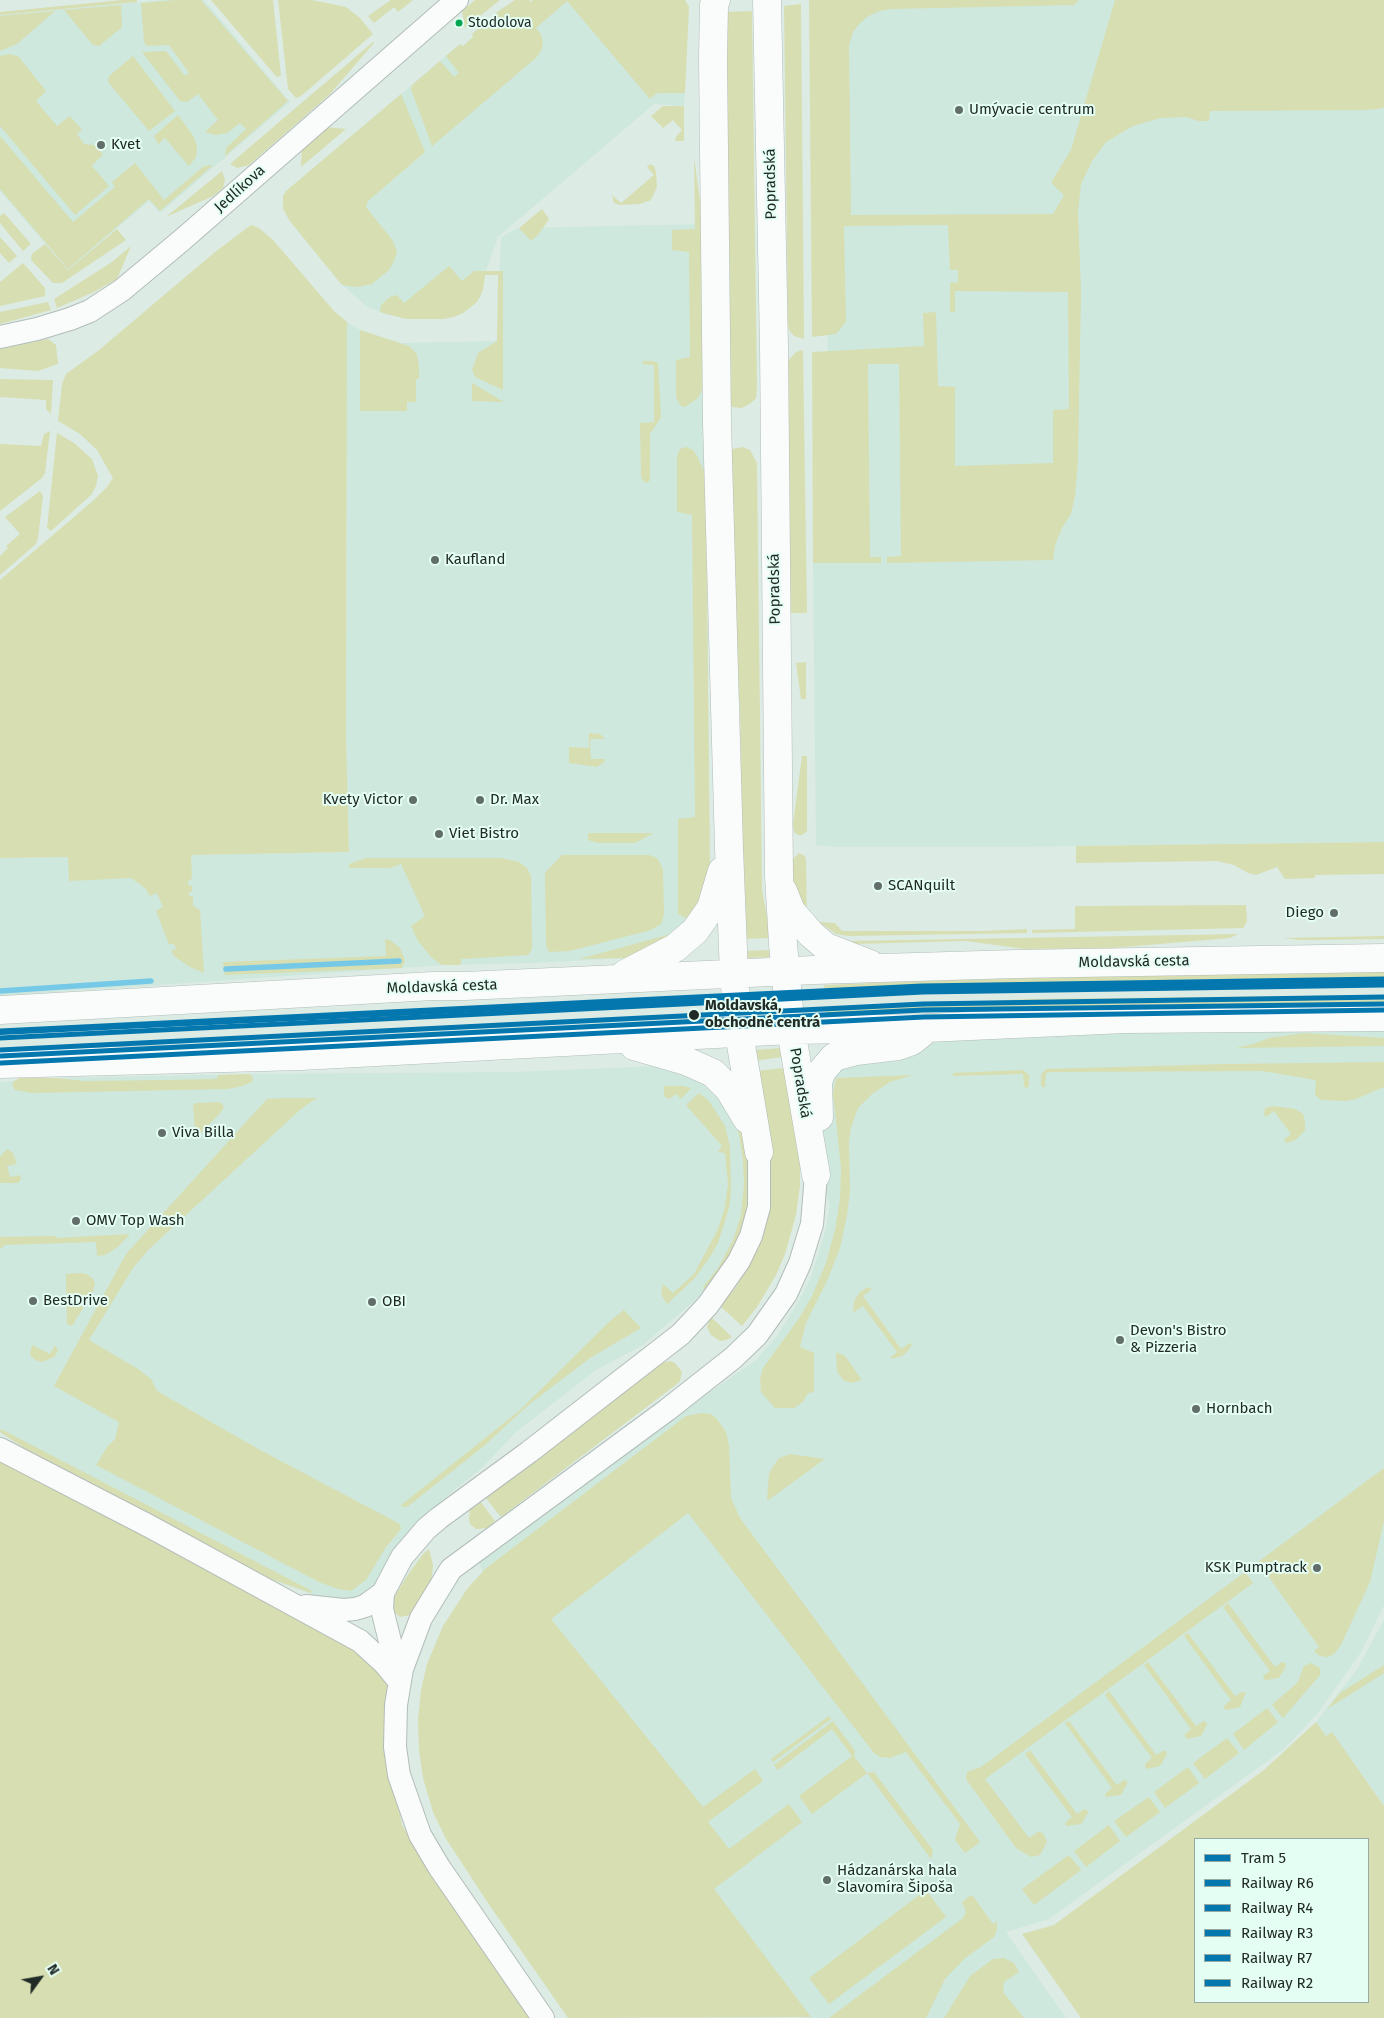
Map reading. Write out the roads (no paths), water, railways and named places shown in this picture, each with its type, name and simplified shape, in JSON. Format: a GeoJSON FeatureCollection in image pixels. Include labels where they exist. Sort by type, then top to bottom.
{"type":"FeatureCollection","features":[{"type":"Feature","properties":{"kind":"street","name":"Jedlíkova"},"geometry":{"type":"LineString","coordinates":[[0,337],[37,330],[70,319],[90,311],[122,290],[457,0]]}},
{"type":"Feature","properties":{"kind":"street"},"geometry":{"type":"LineString","coordinates":[[400,1682],[382,1609],[383,1593],[402,1557],[433,1523],[529,1452],[681,1334],[708,1305],[739,1261],[751,1236],[759,1207],[759,1152],[739,1033],[734,974],[729,848],[717,422],[713,59],[714,5],[716,0]]}},
{"type":"Feature","properties":{"kind":"street","name":"Popradská"},"geometry":{"type":"LineString","coordinates":[[767,0],[774,345],[778,876],[791,1030],[816,1176]]}},
{"type":"Feature","properties":{"kind":"street"},"geometry":{"type":"LineString","coordinates":[[615,978],[675,948],[695,931],[711,908],[729,848]]}},
{"type":"Feature","properties":{"kind":"street","name":"Moldavská cesta"},"geometry":{"type":"LineString","coordinates":[[778,876],[791,911],[811,934],[826,946],[884,968]]}},
{"type":"Feature","properties":{"kind":"street","name":"Moldavská cesta"},"geometry":{"type":"LineString","coordinates":[[0,1010],[615,978],[1016,964],[1384,958]]}},
{"type":"Feature","properties":{"kind":"street"},"geometry":{"type":"LineString","coordinates":[[0,1064],[301,1056],[791,1030],[927,1028],[1125,1019],[1384,1017]]}},
{"type":"Feature","properties":{"kind":"street"},"geometry":{"type":"LineString","coordinates":[[543,2018],[439,1867],[420,1835],[399,1774],[395,1747],[395,1725],[400,1682],[406,1657],[421,1618],[438,1588],[451,1569],[459,1562],[513,1525],[667,1410],[749,1344],[776,1309],[796,1273],[812,1224],[820,1142],[818,1081],[827,1063],[834,1057],[847,1053],[905,1044],[927,1028]]}},
{"type":"Feature","properties":{"kind":"street"},"geometry":{"type":"LineString","coordinates":[[608,1040],[686,1060],[713,1073],[729,1089],[738,1102],[746,1117],[759,1152]]}},
{"type":"Feature","properties":{"kind":"street"},"geometry":{"type":"LineString","coordinates":[[0,1449],[360,1641],[385,1664],[400,1682]]}},
{"type":"Feature","properties":{"kind":"street"},"geometry":{"type":"LineString","coordinates":[[295,1605],[344,1610],[355,1609],[365,1606],[383,1593]]}},
{"type":"Feature","properties":{"kind":"street"},"geometry":{"type":"LineString","coordinates":[[360,1641],[390,1641],[412,1627],[421,1618]]}},
{"type":"Feature","properties":{"kind":"waterway"},"geometry":{"type":"LineString","coordinates":[[226,969],[399,961]]}},
{"type":"Feature","properties":{"kind":"waterway"},"geometry":{"type":"LineString","coordinates":[[0,991],[151,981]]}},
{"type":"Feature","properties":{"kind":"tram line","name":"5"},"geometry":{"type":"LineString","coordinates":[[0,1033],[922,989],[1384,982]]}},
{"type":"Feature","properties":{"kind":"rail line","name":"R7"},"geometry":{"type":"LineString","coordinates":[[0,1031],[922,986],[1384,979]]}},
{"type":"Feature","properties":{"kind":"rail line","name":"R4"},"geometry":{"type":"LineString","coordinates":[[0,1038],[923,992],[1384,985]]}},
{"type":"Feature","properties":{"kind":"rail line","name":"R6"},"geometry":{"type":"LineString","coordinates":[[0,1050],[923,1004],[1384,997]]}},
{"type":"Feature","properties":{"kind":"rail line","name":"R3"},"geometry":{"type":"LineString","coordinates":[[1,1056],[923,1010],[1384,1004]]}},
{"type":"Feature","properties":{"kind":"rail line","name":"R2"},"geometry":{"type":"LineString","coordinates":[[1,1063],[924,1017],[1384,1010]]}},
{"type":"Feature","properties":{"kind":"place","name":"Stodolova"},"geometry":{"type":"Point","coordinates":[459,23]}},
{"type":"Feature","properties":{"kind":"place","name":"Umývacie centrum"},"geometry":{"type":"Point","coordinates":[959,110]}},
{"type":"Feature","properties":{"kind":"place","name":"Kvet"},"geometry":{"type":"Point","coordinates":[101,145]}},
{"type":"Feature","properties":{"kind":"place","name":"Kaufland"},"geometry":{"type":"Point","coordinates":[435,560]}},
{"type":"Feature","properties":{"kind":"place","name":"Kvety Victor"},"geometry":{"type":"Point","coordinates":[413,800]}},
{"type":"Feature","properties":{"kind":"place","name":"Dr. Max"},"geometry":{"type":"Point","coordinates":[480,800]}},
{"type":"Feature","properties":{"kind":"place","name":"Viet Bistro"},"geometry":{"type":"Point","coordinates":[439,834]}},
{"type":"Feature","properties":{"kind":"place","name":"SCANquilt"},"geometry":{"type":"Point","coordinates":[878,886]}},
{"type":"Feature","properties":{"kind":"place","name":"Diego"},"geometry":{"type":"Point","coordinates":[1334,913]}},
{"type":"Feature","properties":{"kind":"place","name":"Moldavská, obchodné centrá"},"geometry":{"type":"Point","coordinates":[694,1015]}},
{"type":"Feature","properties":{"kind":"place","name":"Viva Billa"},"geometry":{"type":"Point","coordinates":[162,1133]}},
{"type":"Feature","properties":{"kind":"place","name":"OMV Top Wash"},"geometry":{"type":"Point","coordinates":[76,1221]}},
{"type":"Feature","properties":{"kind":"place","name":"BestDrive"},"geometry":{"type":"Point","coordinates":[33,1301]}},
{"type":"Feature","properties":{"kind":"place","name":"OBI"},"geometry":{"type":"Point","coordinates":[372,1302]}},
{"type":"Feature","properties":{"kind":"place","name":"Devon's Bistro & Pizzeria"},"geometry":{"type":"Point","coordinates":[1120,1340]}},
{"type":"Feature","properties":{"kind":"place","name":"Hornbach"},"geometry":{"type":"Point","coordinates":[1196,1409]}},
{"type":"Feature","properties":{"kind":"place","name":"KSK Pumptrack"},"geometry":{"type":"Point","coordinates":[1317,1568]}},
{"type":"Feature","properties":{"kind":"place","name":"Hádzanárska hala Slavomíra Šipoša"},"geometry":{"type":"Point","coordinates":[827,1880]}}]}
